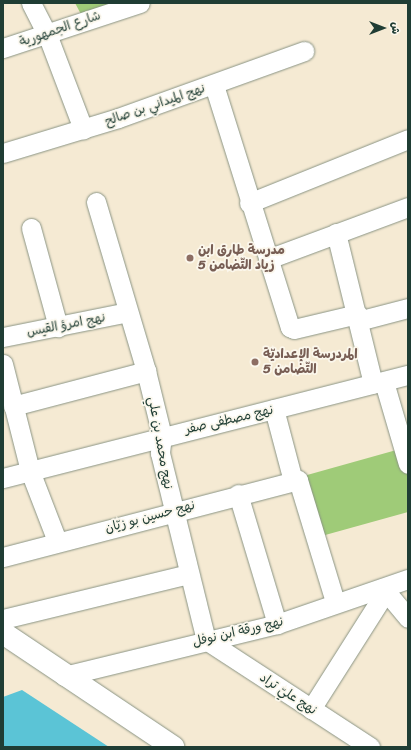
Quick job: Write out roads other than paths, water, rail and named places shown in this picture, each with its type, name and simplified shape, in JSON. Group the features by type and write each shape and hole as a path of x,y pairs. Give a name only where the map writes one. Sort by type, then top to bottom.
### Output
{"street":[{"path":"30,3 47,34 83,129"},
{"name":"شارع الجمهورية","path":"3,48 133,4"},
{"name":"نهج الميداني بن صالح","path":"3,153 83,129 214,85 304,51"},
{"path":"214,85 249,203 292,328 408,308"},
{"path":"249,203 408,139"},
{"name":"نهج محمد بن علي","path":"96,202 146,371 162,436 160,453 206,640"},
{"path":"268,259 408,208"},
{"path":"30,228 58,328"},
{"path":"336,233 357,318 378,383 408,464"},
{"name":"نهج امرؤ القيس","path":"3,337 58,328 128,312"},
{"path":"3,364 30,471 57,541"},
{"path":"13,406 146,371"},
{"name":"نهج مصطفى صفر","path":"3,478 162,436 408,375"},
{"path":"274,409 335,602"},
{"name":"نهج حسين بو زيّان","path":"3,557 174,510 296,480"},
{"path":"238,494 277,624"},
{"path":"3,619 189,574"},
{"name":"نهج ورقة ابن نوفل","path":"64,676 206,640 277,624 332,607 335,602 384,590 408,578"},
{"path":"311,709 384,590 408,618"},
{"path":"3,633 64,676 173,747"},
{"name":"نهج عليّ تراد","path":"206,640 370,747"}],"water":[{"path":"22,690 109,747 3,747 3,697"}],"place":[{"name":"مدرسة طارق ابن زياد التّضامن 5","path":"190,258"},
{"name":"المردرسة الإعداديّة التّضامن 5","path":"255,362"}]}
